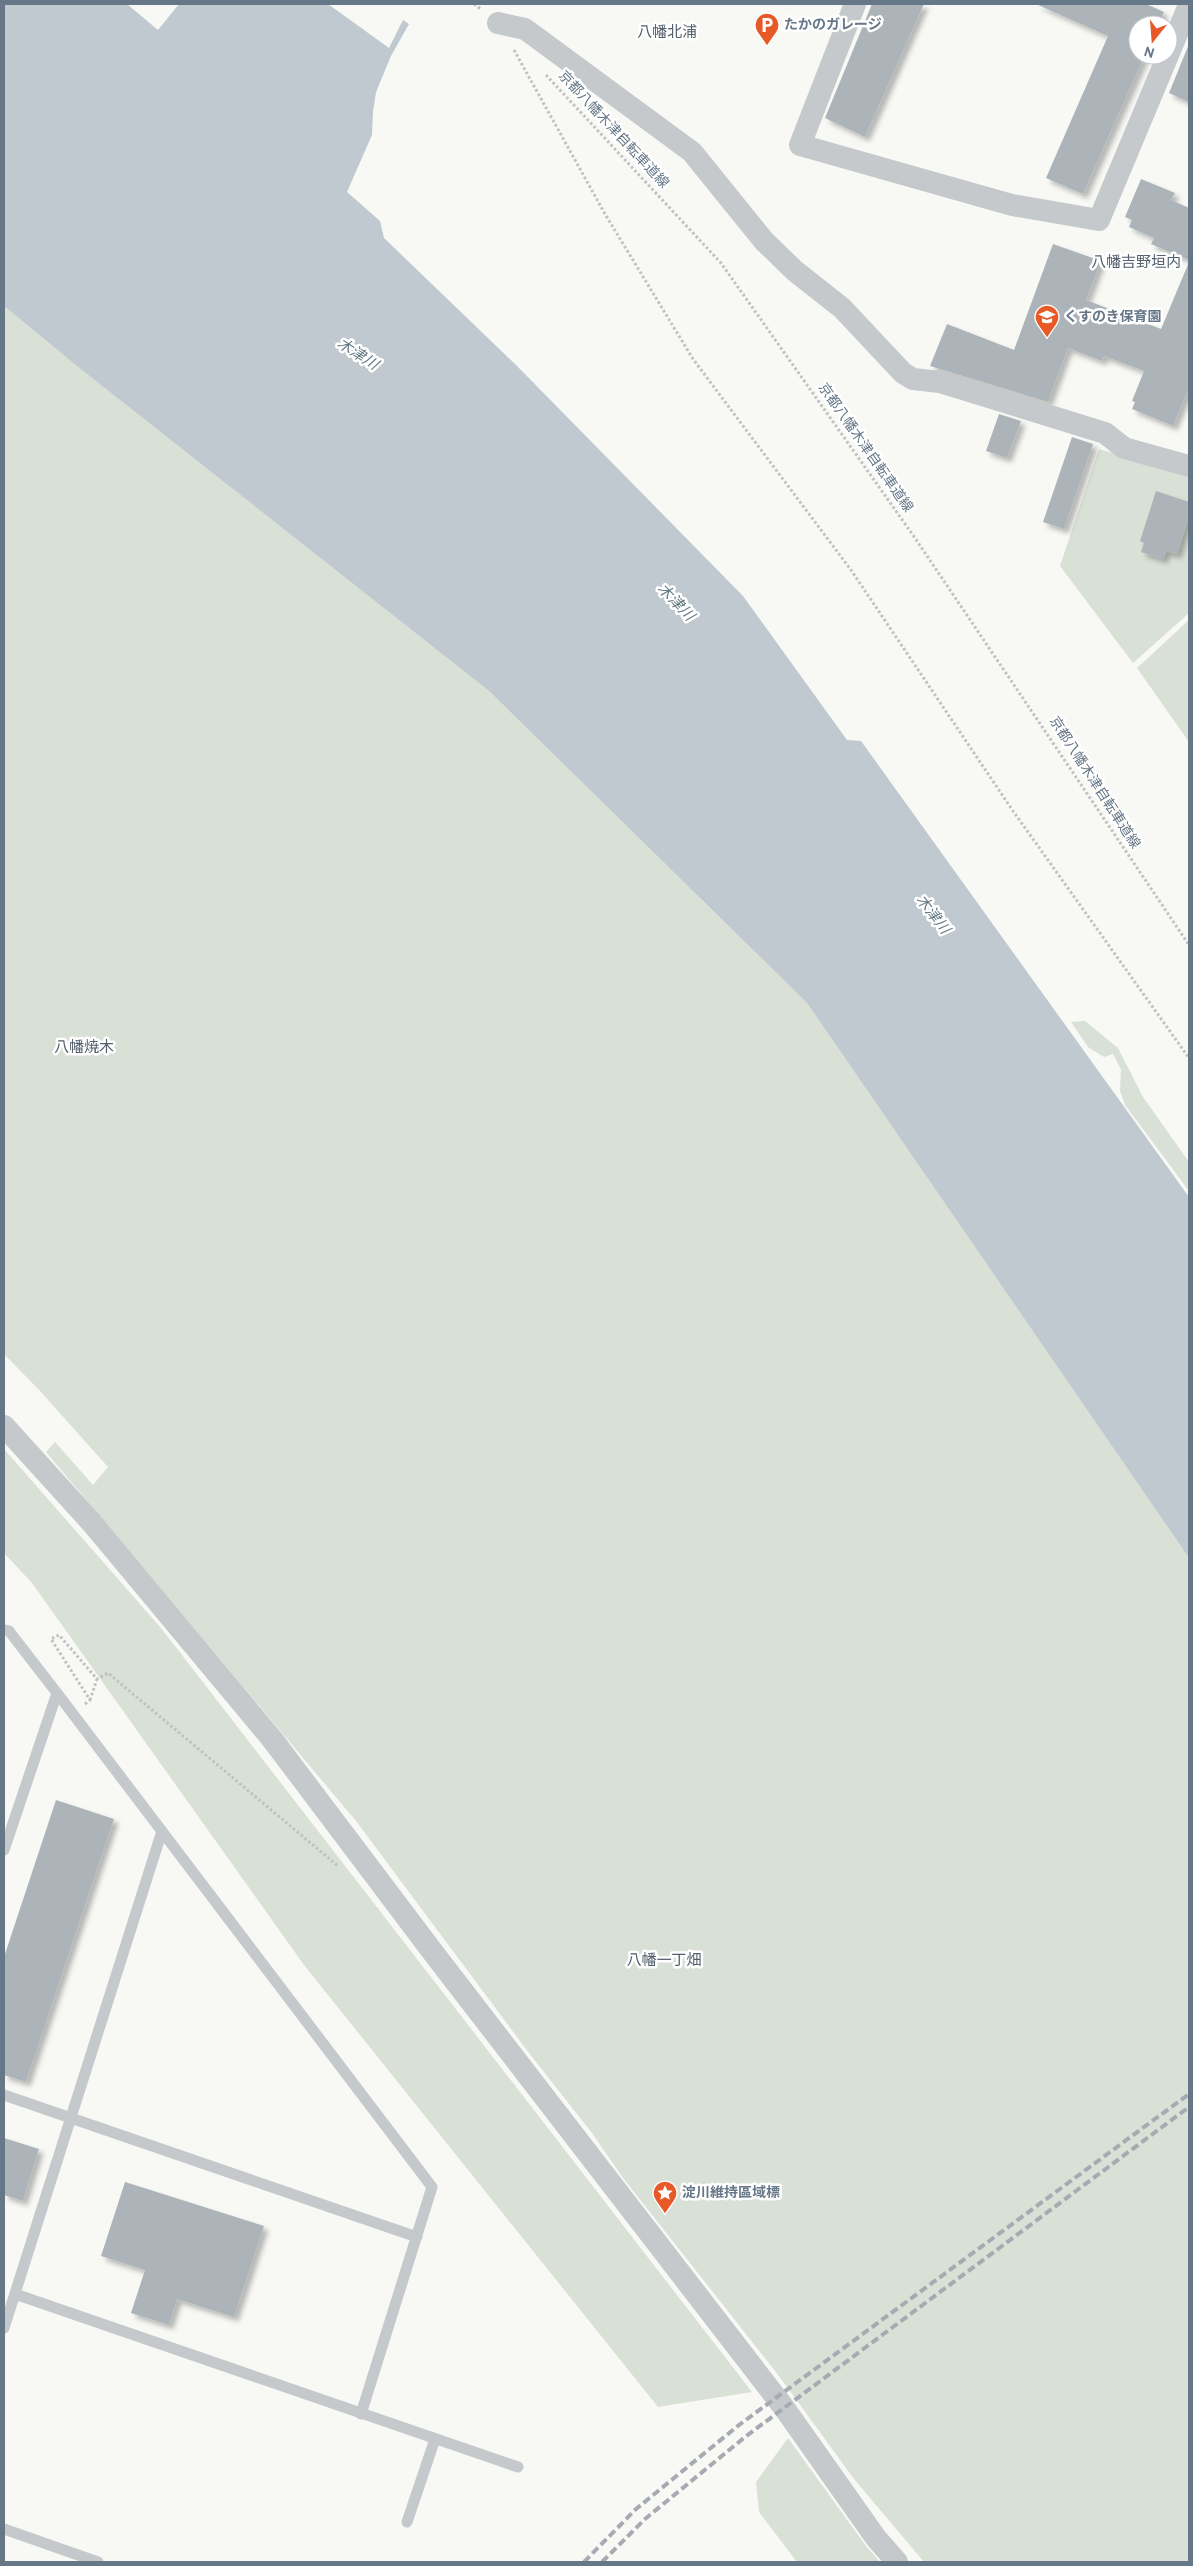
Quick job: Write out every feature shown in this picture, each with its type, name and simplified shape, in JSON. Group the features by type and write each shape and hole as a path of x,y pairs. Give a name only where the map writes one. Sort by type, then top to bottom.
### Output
{"street":[{"path":"855,4 800,145 1012,205 1099,220 1189,5"},
{"path":"498,23 525,29 692,152 764,241 794,271 842,308 903,373 913,378 940,382 1105,433 1124,448 1189,466"},
{"path":"4,1426 92,1523 272,1739 441,1963 785,2409 876,2538 897,2562"}],"lane":[{"path":"4,1630 8,1631 57,1693 432,2187 361,2414"},
{"path":"4,1850 57,1693"},
{"path":"4,2328 162,1831"},
{"path":"4,2095 417,2237"},
{"path":"15,2294 518,2467"},
{"path":"407,2522 435,2439"},
{"path":"4,2530 98,2562"}],"path":[{"path":"474,4 498,23 543,99 605,214 693,359 851,570 1013,811 1189,1058"},
{"name":"京都八幡木津自転車道線","path":"545,74 721,263 915,538 1189,945"},
{"path":"90,1700 51,1639 59,1635 97,1679"},
{"path":"73,1714 90,1700 97,1679 108,1673 343,1870"}],"shaded area":[{"path":"4,306 78,367 489,691 807,1003 1189,1558 1189,2562 924,2562 854,2479 779,2376 623,2178 592,2133 529,2053 356,1821 46,1452 55,1442 93,1485 108,1467 4,1354"},
{"path":"1099,449 1189,475 1189,613 1133,663 1060,566"},
{"path":"1189,620 1189,742 1137,668"},
{"path":"1085,1021 1118,1048 1143,1097 1189,1162 1189,1191 1125,1105 1120,1091 1121,1069 1113,1054 1104,1057 1088,1047 1071,1022"},
{"path":"4,1449 161,1628 752,2392 658,2407 304,1965 32,1583 4,1553"},
{"path":"788,2438 866,2546 880,2562 797,2562 759,2512 756,2482"}],"water":[{"name":"木津川","path":"4,4 127,4 158,30 179,4 328,4 389,48 403,20 409,24 391,56 376,92 372,135 347,192 380,221 384,238 517,366 743,596 847,740 861,741 1189,1197 1189,1558 807,1003 489,691 78,367 4,306"}],"building":[{"path":"872,4 924,4 865,137 825,118"},
{"path":"1036,4 1146,4 1164,12 1163,15 1128,15 1128,65 1141,65 1083,194 1046,178 1108,36"},
{"path":"1189,44 1189,102 1169,93"},
{"path":"1141,179 1175,193 1171,200 1189,208 1189,260 1151,244 1154,238 1129,227 1132,220 1125,217"},
{"path":"1053,244 1101,261 1086,300 1161,329 1189,262 1189,388 1173,426 1132,409 1135,402 1132,401 1144,371 1104,356 1102,361 1068,348 1048,402 930,366 947,324 1014,350"},
{"path":"999,414 1021,421 1007,458 986,451"},
{"path":"1072,437 1093,444 1064,529 1043,522"},
{"path":"1156,491 1189,502 1189,516 1177,554 1166,551 1163,559 1141,552 1144,543 1140,541"},
{"path":"56,1800 114,1819 26,2082 4,2075 4,1957"},
{"path":"4,2138 39,2149 23,2201 4,2195"},
{"path":"125,2182 264,2226 234,2317 177,2299 169,2325 131,2313 145,2270 101,2256"}],"railway":[{"path":"584,2562 636,2509 739,2425 1189,2094"},
{"path":"602,2562 645,2519 745,2437 1189,2107"}],"place":[{"name":"たかのガレージ","path":"767,46"},
{"name":"くすのき保育園","path":"1047,338"},
{"name":"淀川維持區域標","path":"665,2214"}],"district":[{"name":"八幡北浦","path":"667,33"},
{"name":"八幡吉野垣内","path":"1136,263"},
{"name":"八幡焼木","path":"84,1048"},
{"name":"八幡一丁畑","path":"664,1961"}]}
